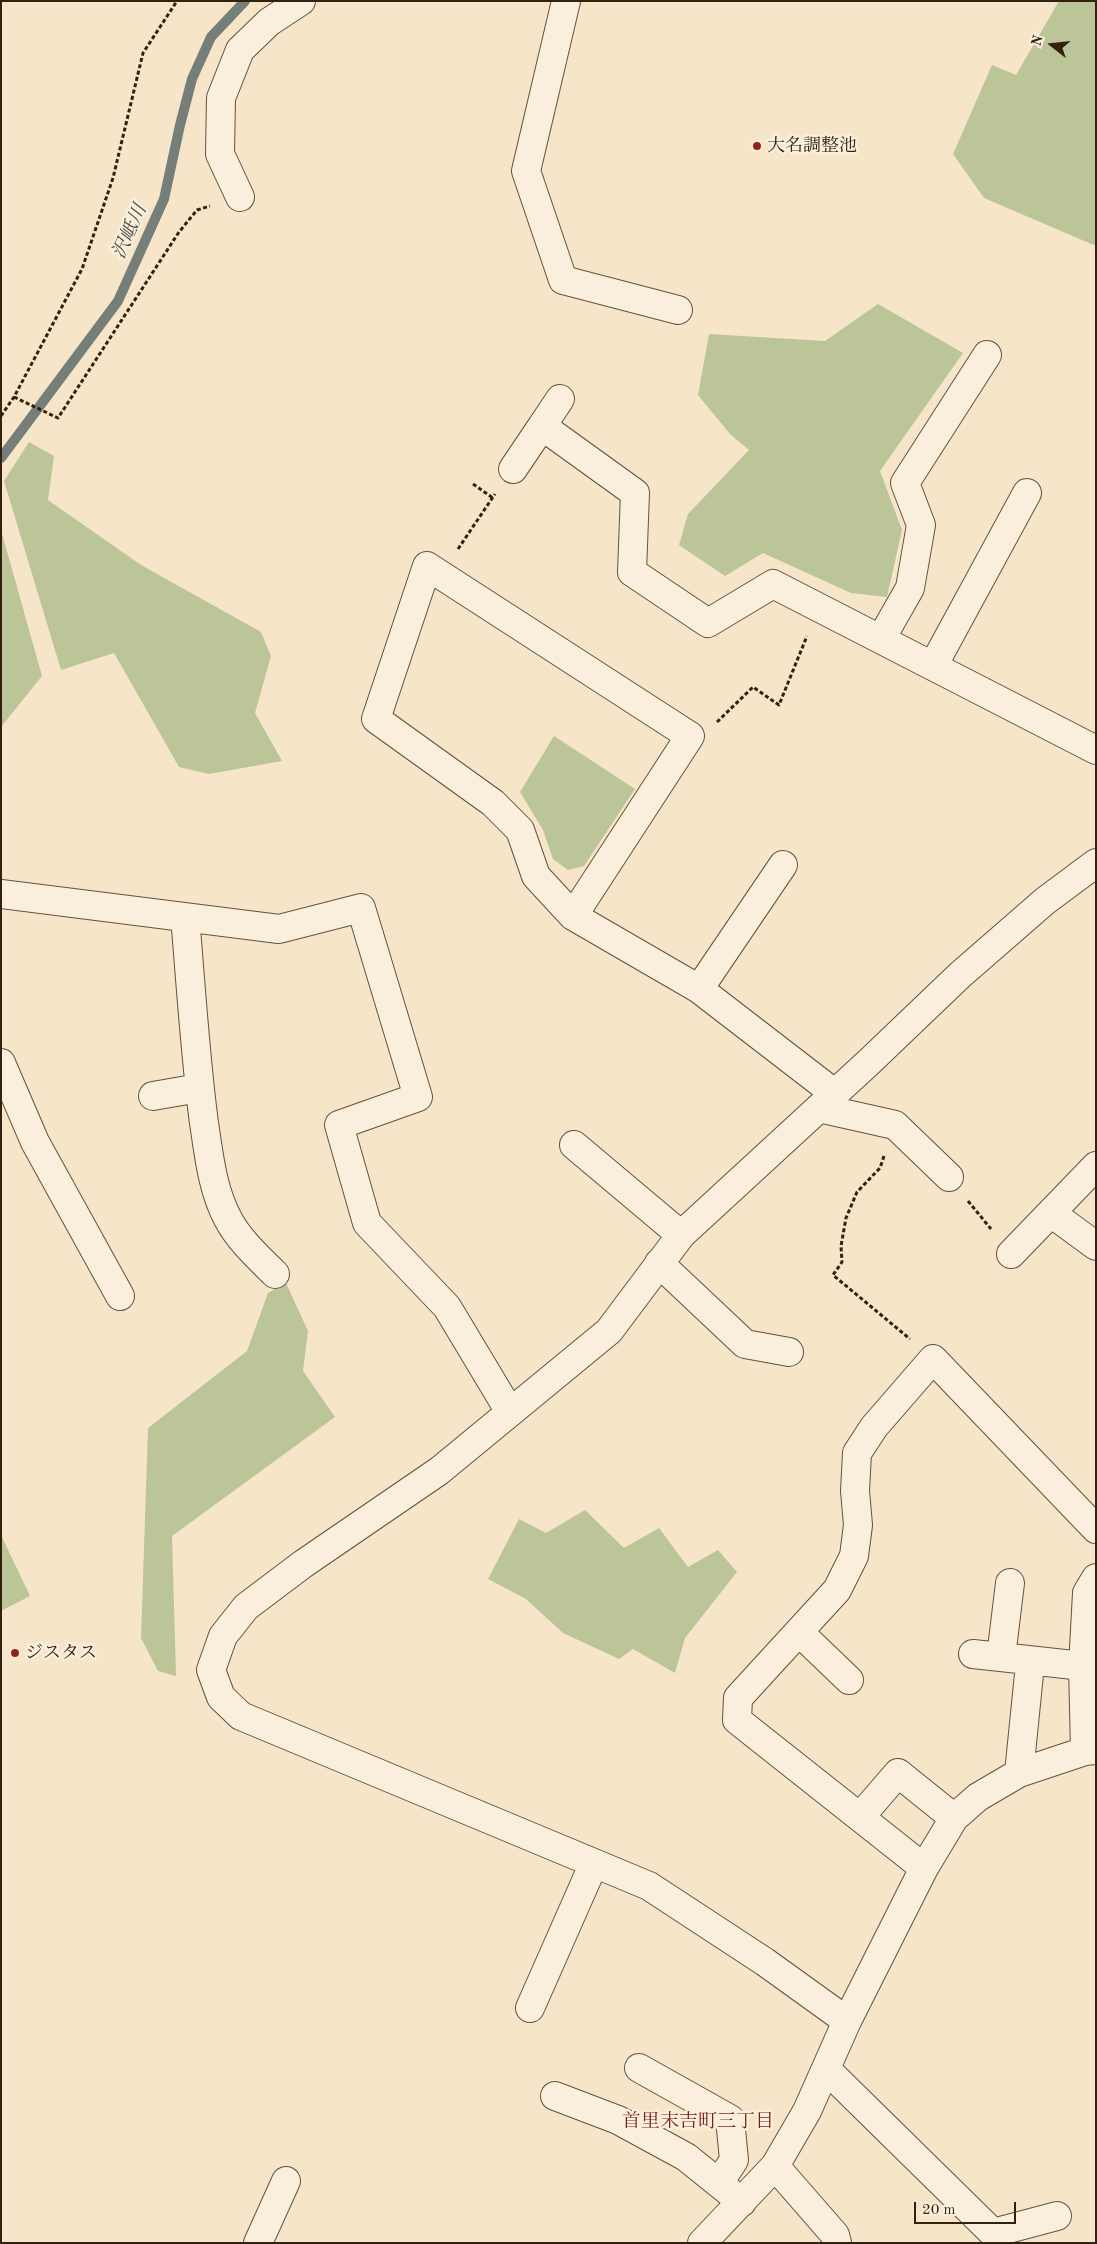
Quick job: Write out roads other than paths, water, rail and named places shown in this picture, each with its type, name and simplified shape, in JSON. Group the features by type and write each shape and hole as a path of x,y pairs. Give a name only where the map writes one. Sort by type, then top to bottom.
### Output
{"street":[{"path":"240,197 220,154 221,98 240,50 269,22 300,1"},
{"path":"566,1 526,171 563,280 678,310"},
{"path":"881,639 910,588 920,525 905,483 986,355"},
{"path":"513,469 560,399"},
{"path":"542,426 635,493 632,572 708,623 773,584 1096,750"},
{"path":"933,666 1027,493"},
{"path":"573,916 690,736 427,566 376,719 493,803 520,830 536,876 573,916 699,989 827,1101 895,1125 949,1177"},
{"path":"847,2021 765,1962 649,1886 241,1716 221,1697 211,1670 223,1636 246,1607 303,1564 439,1471 609,1331 681,1234 827,1101 967,969 1045,901 1096,863"},
{"path":"699,989 783,865"},
{"path":"1,894 278,929 361,908 418,1097 339,1125 366,1223 447,1307 510,1412"},
{"path":"185,917 199,1088 210,1164 217,1192 228,1219 242,1240 274,1274"},
{"path":"1,1063 35,1142 120,1296"},
{"path":"153,1096 199,1088"},
{"path":"574,1145 681,1234"},
{"path":"1011,1254 1096,1166"},
{"path":"1051,1212 1096,1246"},
{"path":"659,1263 745,1344 789,1352"},
{"path":"924,1868 737,1720 738,1698 837,1590 854,1556 858,1525 855,1491 857,1453 874,1427 933,1359 1096,1529"},
{"path":"702,2243 774,2166 807,2111 847,2021 924,1868 954,1818 978,1797 1020,1773 1090,1751 1088,1593 1096,1578"},
{"path":"1001,1658 1010,1583"},
{"path":"798,1632 849,1680"},
{"path":"973,1654 1089,1665"},
{"path":"1020,1773 1029,1674"},
{"path":"860,1817 898,1773 954,1818"},
{"path":"530,2008 594,1863"},
{"path":"639,2068 730,2119 734,2160 719,2183"},
{"path":"826,2069 993,2232 1057,2216"},
{"path":"555,2096 618,2120 686,2157 742,2202"},
{"path":"774,2166 835,2234 837,2243"},
{"path":"258,2243 286,2182"}],"waterway":[{"name":"沢岻川","path":"1,458 118,301 164,199 192,79 211,37 245,1"}],"place":[{"name":"大名調整池","path":"757,146"},
{"name":"ジスタス","path":"15,1653"}],"district":[{"name":"首里末吉町三丁目","path":"698,2122"}]}
